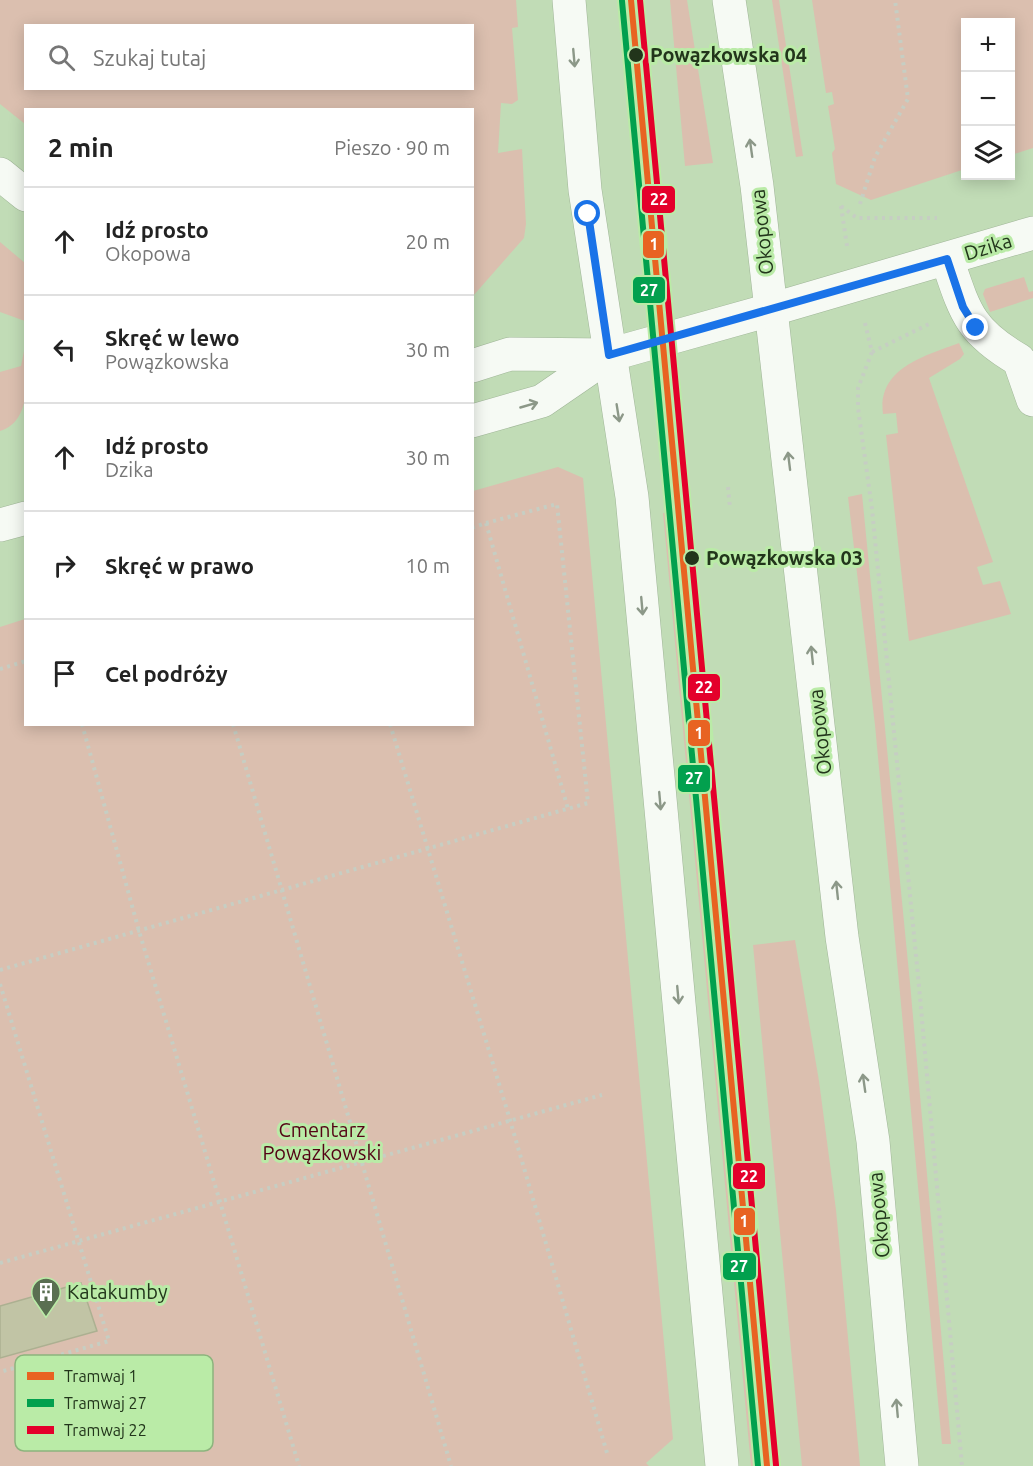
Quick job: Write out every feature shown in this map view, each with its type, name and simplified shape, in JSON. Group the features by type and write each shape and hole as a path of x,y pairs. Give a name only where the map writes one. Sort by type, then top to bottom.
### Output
{"main road":[{"path":"569,0 585,190 632,497 722,1466"},
{"name":"Okopowa","path":"729,0 757,180 842,937 873,1141 902,1466"},
{"path":"0,174 24,193"},
{"name":"Dzika","path":"609,355 1033,233"},
{"path":"947,259 963,307 976,328 993,345 1026,358 1033,400"},
{"path":"474,365 510,354 609,355"},
{"path":"474,420 543,401 609,355"},
{"path":"0,525 24,519"}],"path":[{"path":"860,204 875,157 908,99 895,0"},
{"path":"841,206 845,237"},
{"path":"872,352 963,307"},
{"path":"867,331 872,352 858,388 858,408 872,509 915,938 962,1466"},
{"path":"728,487 730,508"},
{"path":"0,970 588,803 557,504 474,527"},
{"path":"486,524 568,809"},
{"path":"0,669 24,662"},
{"path":"83,726 139,931 299,1466"},
{"path":"235,726 451,1466"},
{"path":"391,726 510,1120 607,1453"},
{"path":"0,984 109,1341 60,1355"},
{"path":"0,1263 602,1095"},
{"path":"0,1372 15,1368"}],"green space":[{"path":"0,0 516,0 518,27 512,28 518,100 512,104 501,103 498,153 522,149 526,224 524,238 474,295 474,108 24,108 24,123 0,104"},
{"path":"670,0 687,0 713,163 685,166"},
{"path":"772,0 779,0 803,156 796,157"},
{"path":"812,0 1033,0 1033,148 1015,154 1015,18 961,18 961,170 871,200 836,184 832,153 835,149 828,106 834,104 832,92 826,93"},
{"path":"0,242 24,262 24,321 0,312"},
{"path":"1024,277 1029,292 1033,291 1033,298 990,312 983,294 985,289"},
{"path":"959,343 964,354 960,359 929,378 993,562 977,567 983,585 1000,581 1011,614 909,641 886,435 898,433 896,413 883,414 883,398 895,375 906,366"},
{"path":"24,351 23,407 11,426 0,431 0,372 21,366"},
{"name":"Cmentarz Powązkowski","path":"558,467 583,478 673,1439 646,1463 649,1466 0,1466 0,627 24,619 24,726 474,726 474,491"},
{"path":"862,494 910,983 951,1444 942,1444 875,725 848,497"},
{"path":"663,513 670,513 759,1466 751,1466"},
{"path":"795,940 819,1081 836,1210 860,1466 802,1466 753,945"}],"building":[{"name":"Katakumby","path":"81,1283 97,1331 0,1358 0,1306"}],"tram line":[{"name":"1","path":"631,0 767,1466"},
{"name":"22","path":"640,0 776,1465"},
{"name":"27","path":"622,1 758,1466"}],"place":[{"name":"Powązkowska 04","path":"636,55"},
{"name":"Powązkowska 03","path":"692,558"},
{"name":"Katakumby","path":"46,1318"}],"route":[{"path":"588,214 609,355 880,280 947,259 963,307 976,328"}]}
